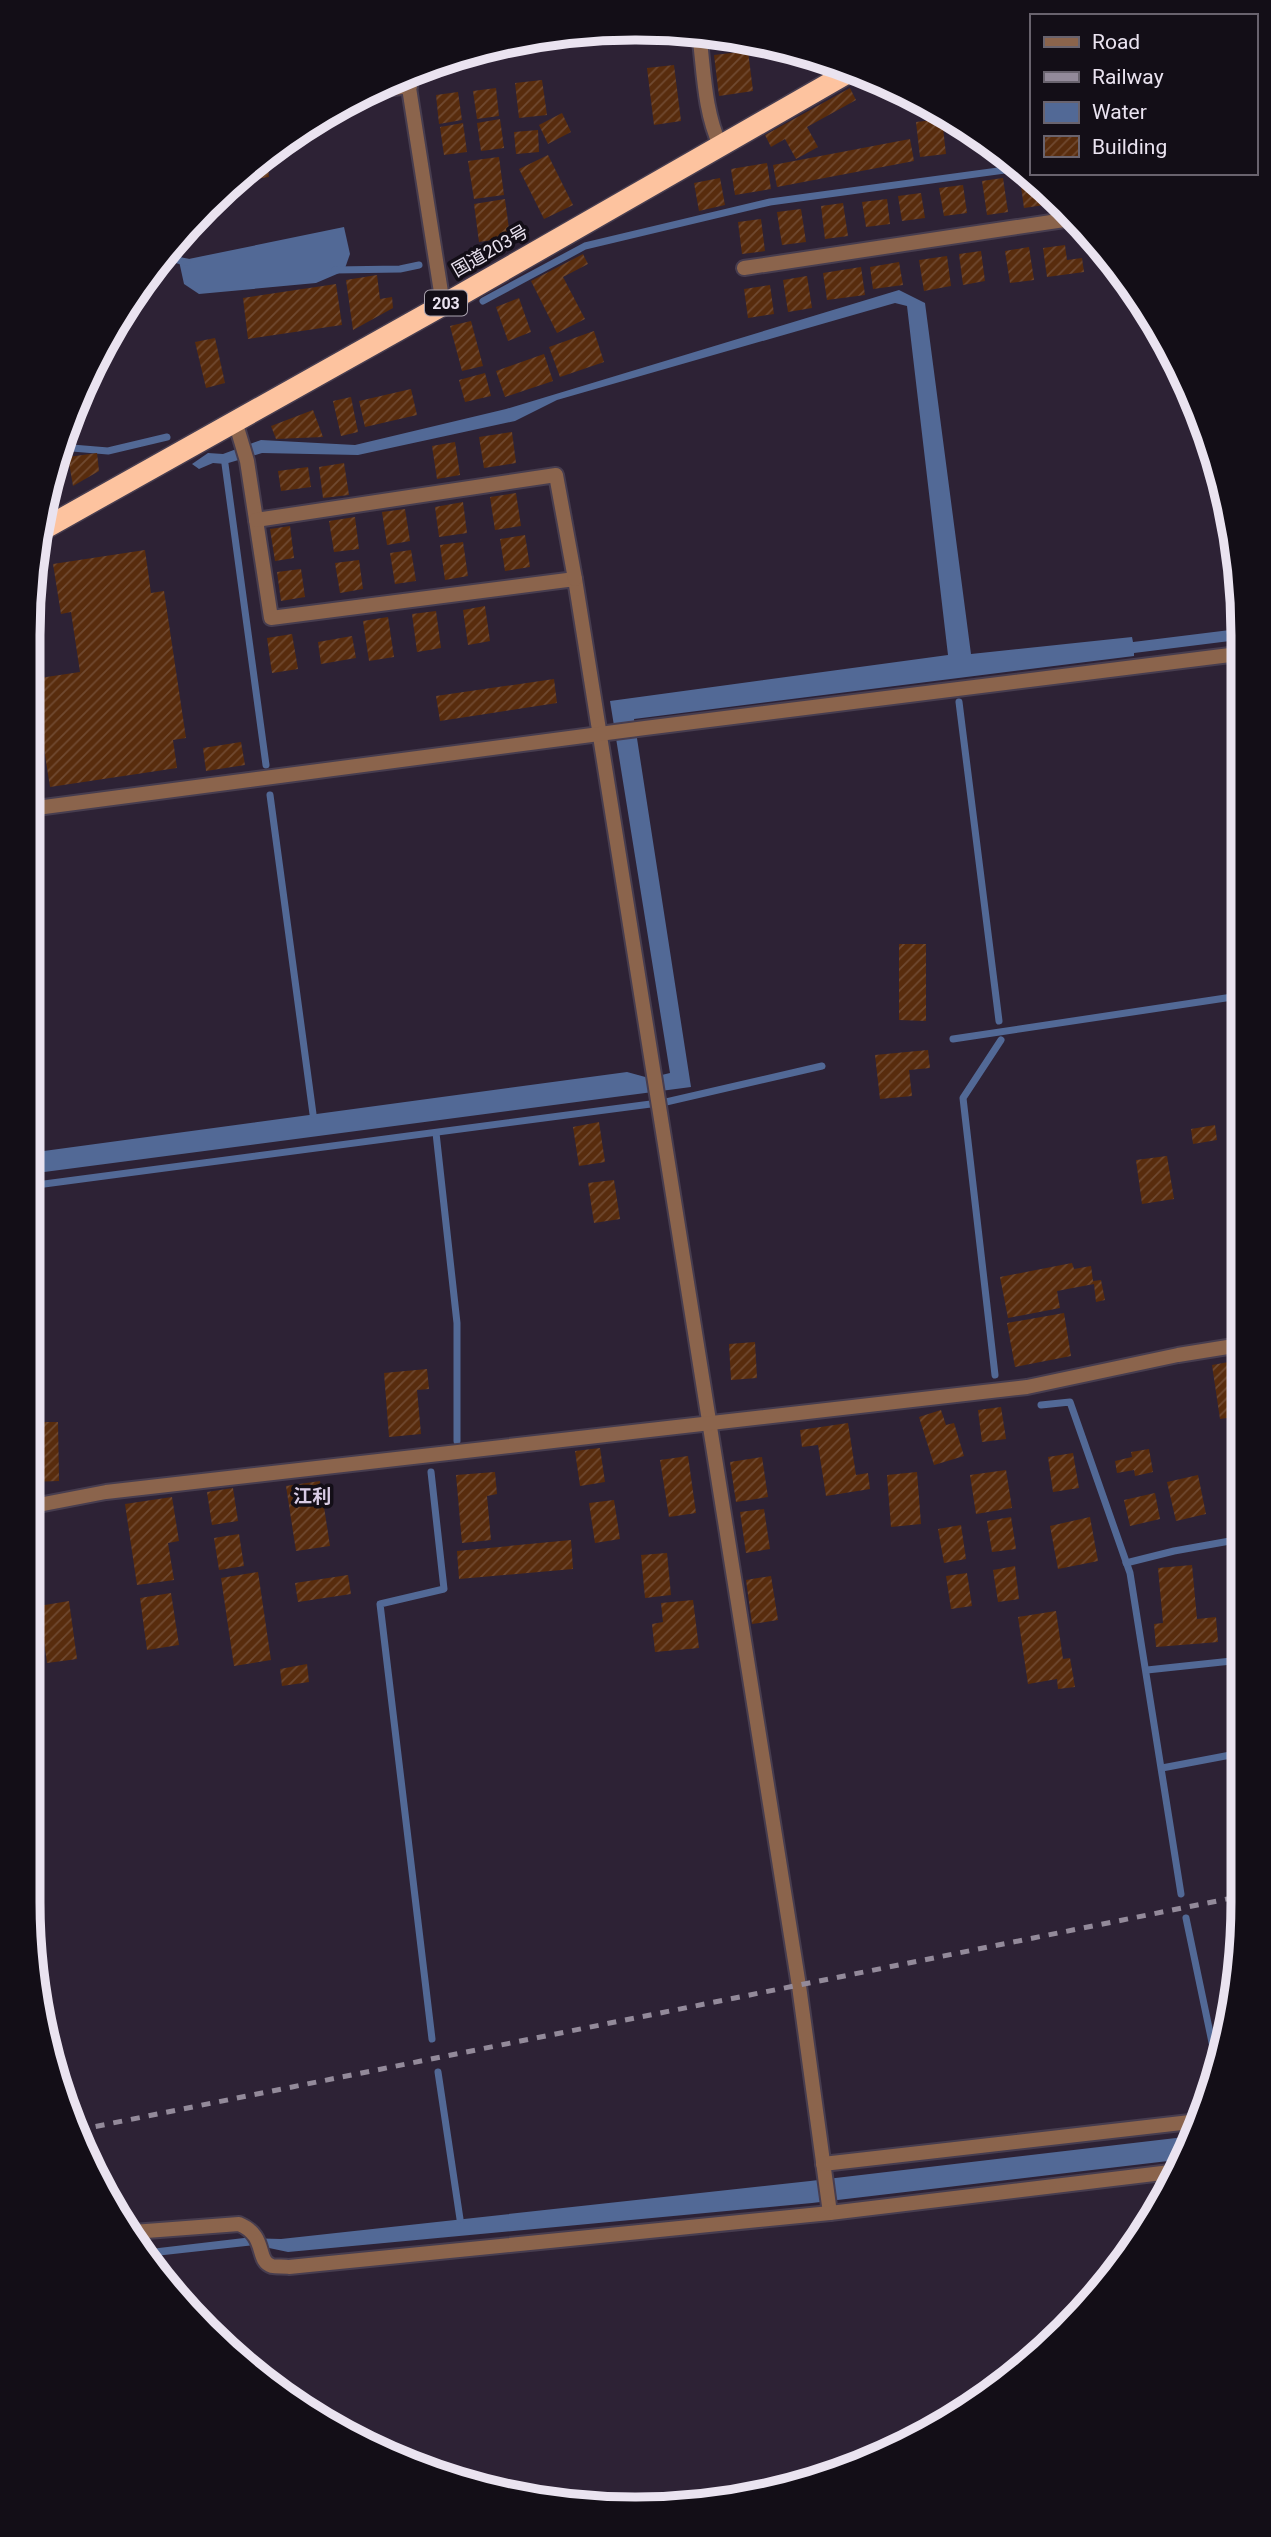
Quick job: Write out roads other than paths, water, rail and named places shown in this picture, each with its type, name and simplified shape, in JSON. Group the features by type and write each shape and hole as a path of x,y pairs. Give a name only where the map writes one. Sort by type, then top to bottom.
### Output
{"highway":[{"name":"国道203号","path":"51,525 238,430 443,304 840,77"}],"street":[{"path":"700,44 705,91 713,131 720,145"},
{"path":"409,86 443,304"},
{"path":"744,268 1061,220"},
{"path":"238,430 247,461 271,618 575,579"},
{"path":"256,520 556,475 600,734 797,1973 830,2213"},
{"path":"40,807 1231,655"},
{"path":"40,1505 106,1492 1027,1387 1231,1346"},
{"path":"823,2164 1188,2121"},
{"path":"141,2231 239,2224 251,2229 257,2236 264,2261 271,2266 289,2267 830,2213 1165,2173"}],"water":[{"path":"344,227 350,254 344,271 316,283 199,294 184,284 179,261"},
{"path":"899,290 925,303 971,654 1132,637 1133,642 1231,630 1231,641 1134,653 1134,656 634,719 691,1087 40,1173 40,1152 627,1072 649,1078 670,1073 610,701 948,655 907,306 895,303 557,400 515,421 358,455 262,453 225,464 213,463 199,469 192,464 208,453 223,454 261,440 355,445 506,409"},
{"path":"1181,2137 1171,2161 812,2203 288,2252 255,2245 157,2256 153,2249 244,2238 281,2239"}],"waterway":[{"path":"483,301 585,246 770,202 1006,170"},
{"path":"174,259 187,262"},
{"path":"335,270 400,269 419,265"},
{"path":"71,448 108,451 167,437"},
{"path":"225,464 266,765"},
{"path":"959,702 999,1021"},
{"path":"270,795 313,1114"},
{"path":"953,1039 1231,997"},
{"path":"995,1375 963,1098 1001,1040"},
{"path":"40,1185 666,1102 822,1066"},
{"path":"436,1133 457,1323 457,1441"},
{"path":"1041,1405 1070,1402 1130,1573 1181,1894"},
{"path":"431,1472 444,1589 380,1604 432,2039"},
{"path":"1126,1563 1231,1541"},
{"path":"1147,1670 1231,1661"},
{"path":"1162,1768 1231,1755"},
{"path":"1186,1918 1213,2045"},
{"path":"438,2072 460,2219"}],"railway":[{"path":"86,2128 1231,1898"}],"district":[{"name":"江利","path":"312,1496"}]}
